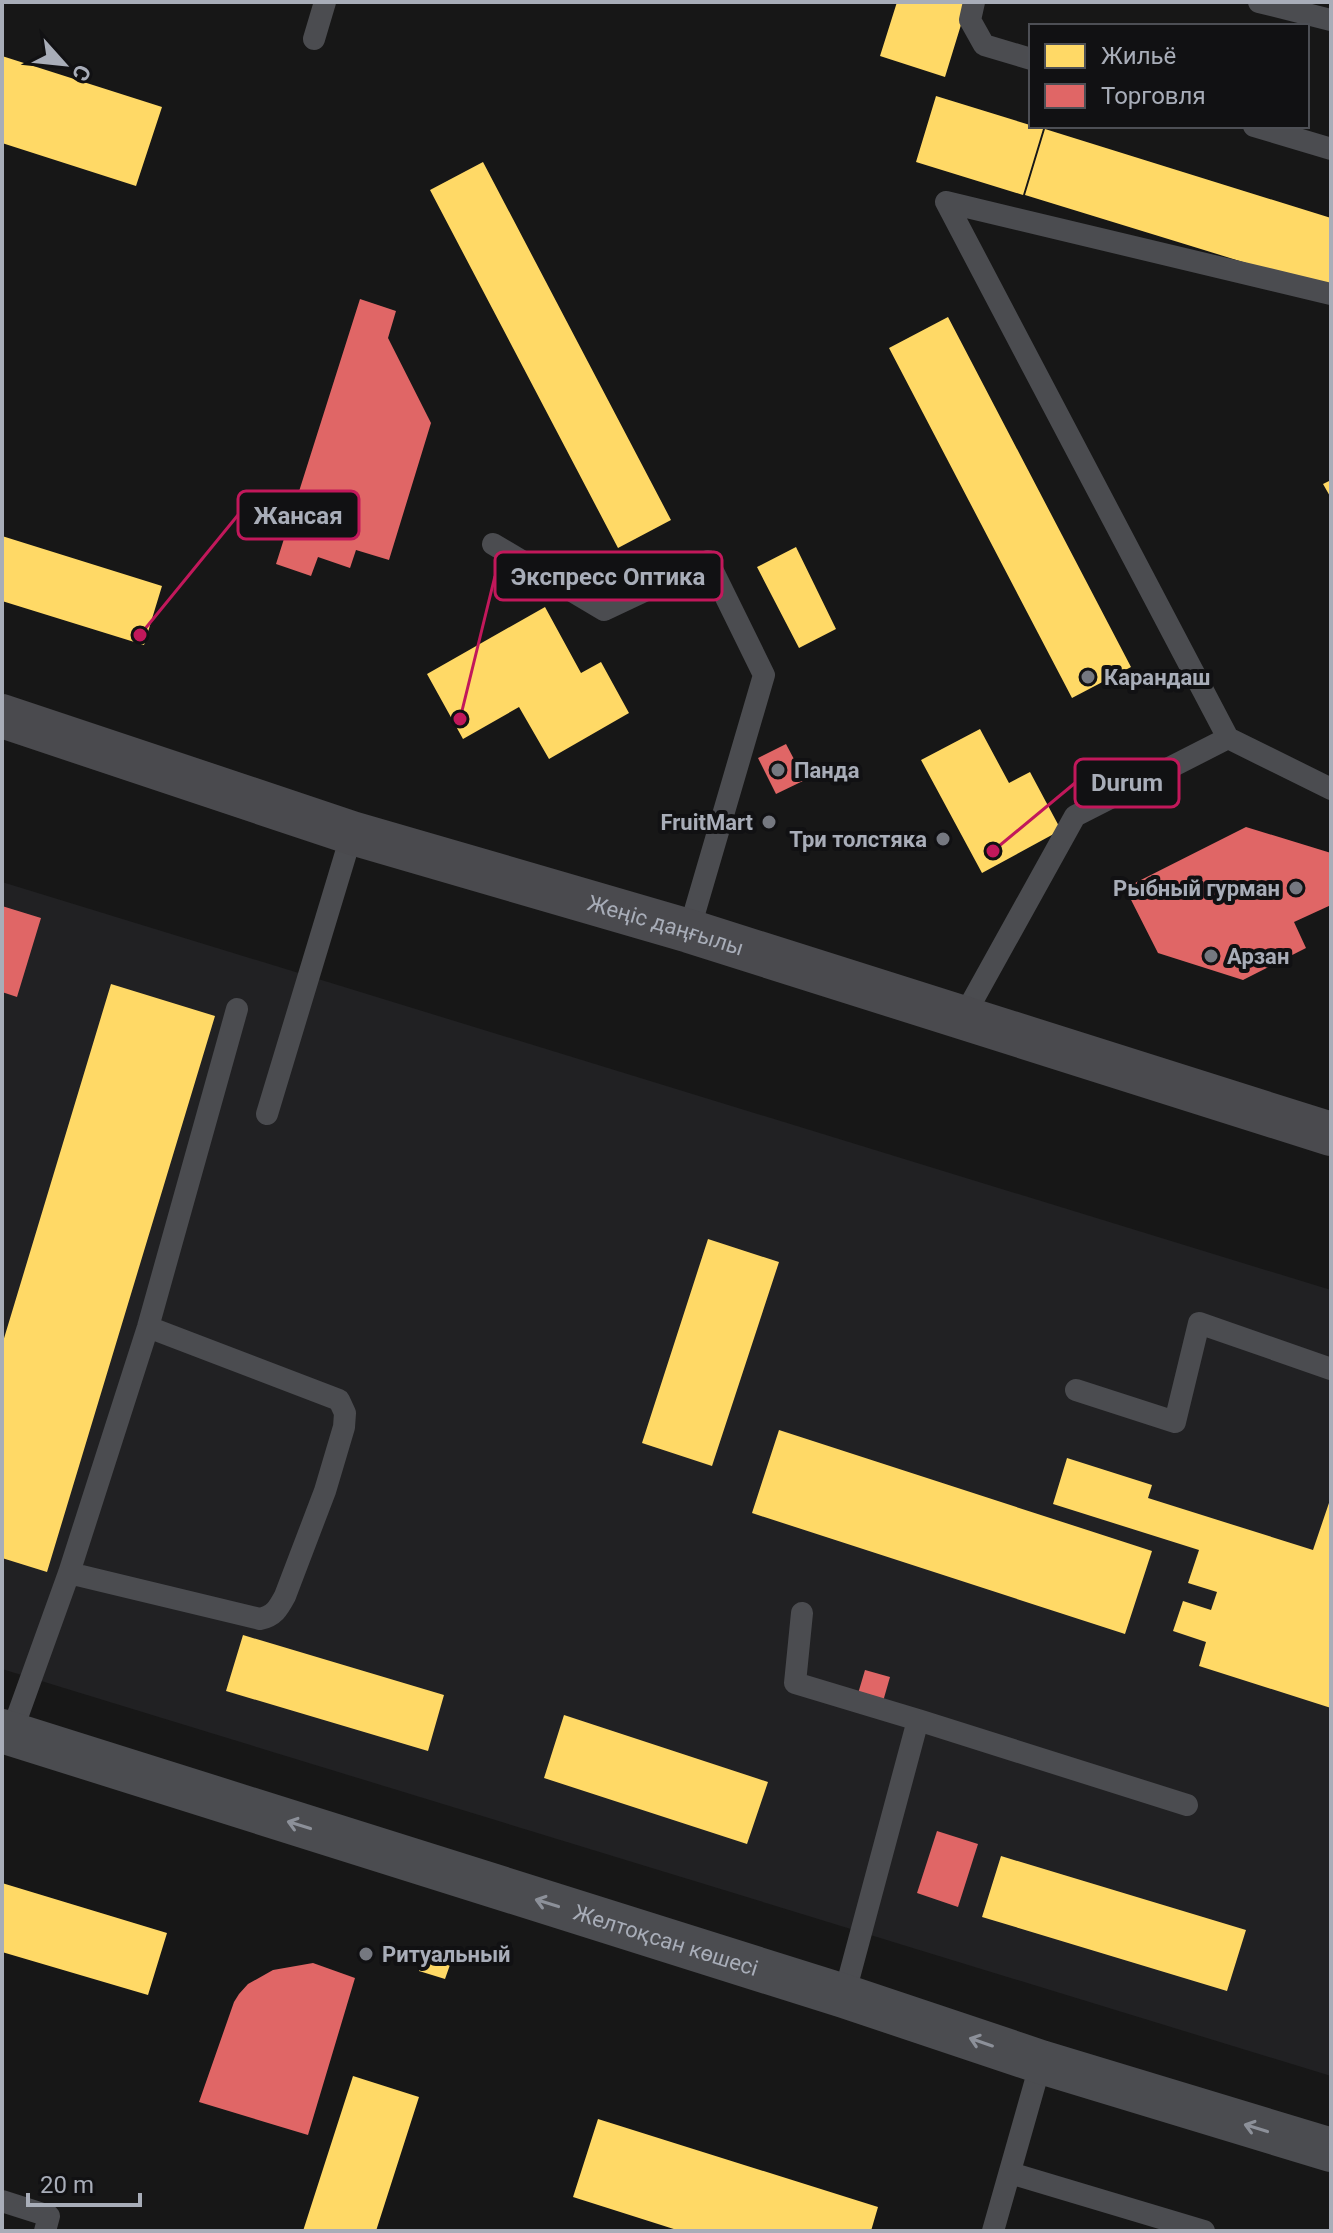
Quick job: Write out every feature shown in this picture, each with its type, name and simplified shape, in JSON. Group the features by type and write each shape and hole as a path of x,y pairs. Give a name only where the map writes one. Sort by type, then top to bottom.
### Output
{"main road":[{"name":"Жеңіс даңғылы","path":"2,716 352,833 689,931 1331,1134"}],"street":[{"name":"Желтоқсан көшесі","path":"7,1732 844,1996 1041,2062 1331,2150"}],"lane":[{"path":"314,39 325,2"},
{"path":"974,2 970,20 984,45 1029,58"},
{"path":"1259,2 1331,20"},
{"path":"1261,128 1331,149"},
{"path":"1331,294 946,202 1228,738 1331,789"},
{"path":"493,544 604,610 708,561 764,675 689,931"},
{"path":"964,1016 1075,816 1228,738"},
{"path":"267,1114 352,833"},
{"path":"7,1732 69,1573 148,1327 237,1009"},
{"path":"1076,1390 1175,1422 1199,1323 1331,1369"},
{"path":"69,1573 260,1619 269,1617 279,1608 285,1596 325,1491 344,1427 345,1413 339,1400 148,1327"},
{"path":"802,1613 795,1683 1187,1805"},
{"path":"844,1996 918,1720"},
{"path":"993,2231 1041,2062"},
{"path":"1010,2173 1204,2231"},
{"path":"2,2201 49,2216 45,2231"}],"shaded area":[{"path":"2,882 1331,1290 1331,2076 2,1669"}],"building: Жильё":[{"path":"897,2 968,2 945,77 880,56"},
{"path":"2,56 162,107 136,186 2,143"},
{"path":"936,96 1029,125 1029,128 1043,129 1023,195 916,162"},
{"path":"1045,129 1331,218 1331,289 1025,195"},
{"path":"483,162 671,520 618,548 430,190"},
{"path":"948,317 1131,667 1072,698 889,348"},
{"path":"1331,480 1331,498 1323,484"},
{"path":"2,536 162,586 144,645 2,601"},
{"path":"796,547 836,629 799,648 757,567"},
{"path":"545,607 581,673 601,662 629,713 549,759 519,707 463,739 427,674"},
{"path":"980,729 1009,783 1030,772 1061,830 982,873 921,760"},
{"path":"111,984 215,1016 47,1572 2,1558 2,1345"},
{"path":"708,1239 779,1262 712,1466 642,1443"},
{"path":"779,1430 1152,1551 1125,1634 752,1513"},
{"path":"1067,1458 1152,1485 1148,1498 1313,1550 1331,1497 1331,1708 1199,1666 1206,1642 1173,1631 1183,1601 1211,1610 1217,1592 1188,1583 1199,1550 1053,1504"},
{"path":"243,1635 444,1695 428,1751 226,1691"},
{"path":"564,1715 768,1782 747,1844 544,1778"},
{"path":"1001,1856 1246,1930 1227,1991 982,1917"},
{"path":"2,1883 167,1933 148,1995 2,1952"},
{"path":"424,1953 451,1962 445,1979 419,1971"},
{"path":"353,2076 419,2097 376,2231 303,2231"},
{"path":"598,2119 878,2207 871,2231 680,2231 573,2197"}],"building: Торговля":[{"path":"360,299 396,311 388,338 431,423 389,560 356,550 350,568 318,557 311,576 276,564"},
{"path":"786,744 805,780 776,794 758,758"},
{"path":"1246,827 1331,853 1331,905 1294,922 1306,948 1243,980 1158,953 1125,888"},
{"path":"2,906 41,918 17,997 2,992"},
{"path":"865,1670 890,1677 882,1705 857,1697"},
{"path":"937,1831 978,1844 958,1907 917,1893"},
{"path":"313,1963 355,1978 308,2135 199,2102 239,1994 248,1984 273,1970"}],"place":[{"name":"Жансая","path":"140,635"},
{"name":"Карандаш","path":"1088,677"},
{"name":"Экспресс Оптика","path":"460,719"},
{"name":"Панда","path":"778,770"},
{"name":"FruitMart","path":"769,822"},
{"name":"Три толстяка","path":"943,839"},
{"name":"Durum","path":"993,851"},
{"name":"Рыбный гурман","path":"1296,888"},
{"name":"Арзан","path":"1211,956"},
{"name":"Ритуальный","path":"366,1954"}]}
